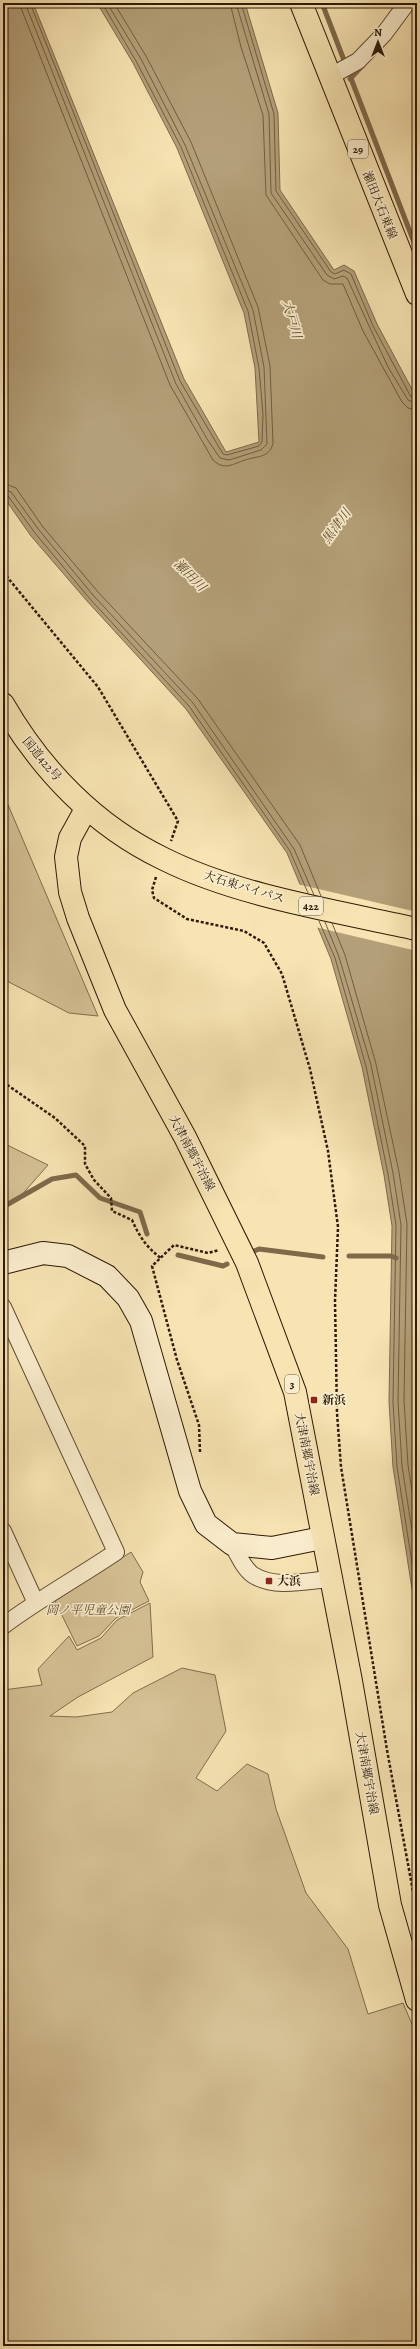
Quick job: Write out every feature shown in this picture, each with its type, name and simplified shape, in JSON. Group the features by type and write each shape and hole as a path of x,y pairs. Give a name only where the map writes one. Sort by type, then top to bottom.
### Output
{"main road":[{"name":"瀬田大石東線","path":"301,3 329,78 417,294"},
{"name":"国道422号","path":"3,704 18,730 43,763 86,809"},
{"name":"大石東バイパス","path":"86,809 122,835 163,859 206,877 293,902 417,928"},
{"name":"大津南郷宇治線","path":"86,809 70,838 66,857 68,881 78,918 115,1010 185,1137 238,1243 247,1263 295,1392 322,1538 351,1681 390,1905 417,2000"}],"street":[{"path":"329,78 358,61 384,34 407,3"},
{"path":"3,1263 43,1253 68,1256 107,1276 128,1298 141,1321 190,1491 206,1524 232,1544 252,1575 289,1583 330,1579"},
{"path":"3,1307 116,1552 80,1576 35,1602 3,1626"},
{"path":"3,1531 35,1602"},
{"path":"232,1544 272,1548 322,1538"}],"path":[{"path":"3,572 98,687 178,821 177,828 163,859 153,887 154,898 187,919 244,931 264,943 282,974 310,1069 328,1151 338,1227 335,1309 337,1413 341,1467 386,1750 417,1913"},
{"path":"3,1082 55,1118 85,1146 85,1164 94,1180 110,1198 112,1211 132,1220 138,1233 150,1250 161,1258"},
{"path":"200,1456 199,1425 177,1360 152,1266 174,1245 208,1253 238,1243"}],"green space":[{"path":"3,793 98,1016 69,1013 3,979"},
{"path":"3,1143 48,1165 19,1198 3,1205"},
{"name":"岡ノ平児童公園","path":"131,1552 143,1572 140,1582 149,1601 116,1618 99,1636 77,1646 55,1601"},
{"path":"150,1603 153,1657 78,1697 50,1716 76,1717 112,1712 133,1693 182,1668 215,1675 226,1731 196,1778 217,1791 247,1764 268,1774 276,1809 306,1893 348,1949 368,2014 403,2003 417,2036 417,2346 3,2346 3,1690 42,1685 38,1669 69,1636 77,1650 101,1638 117,1620"}],"water":[{"path":"3,3 33,3 184,379 226,452 259,442 255,368 244,313 177,148 133,63 97,3 245,3 278,113 280,190 334,270 344,265 354,271 377,324 415,395 417,394 417,1621 393,1467 389,1402 392,1226 384,1175 362,1067 331,959 287,853 186,709 87,601 31,536 3,496"}],"pier":[{"path":"297,884 417,912 417,951 315,927"}],"waterway":[{"path":"322,3 417,250"},
{"path":"350,79 364,64"},
{"path":"3,1207 52,1179 76,1175 100,1198 140,1212 147,1234"},
{"path":"252,1252 259,1249 323,1257"},
{"path":"178,1255 223,1266 227,1264"},
{"path":"349,1256 391,1256 396,1258"}],"place":[{"name":"新浜","path":"314,1400"},
{"name":"大浜","path":"269,1581"}],"water label":[{"name":"大戸川","path":"292,319"},
{"name":"黒津川","path":"336,526"},
{"name":"瀬田川","path":"190,575"}]}
